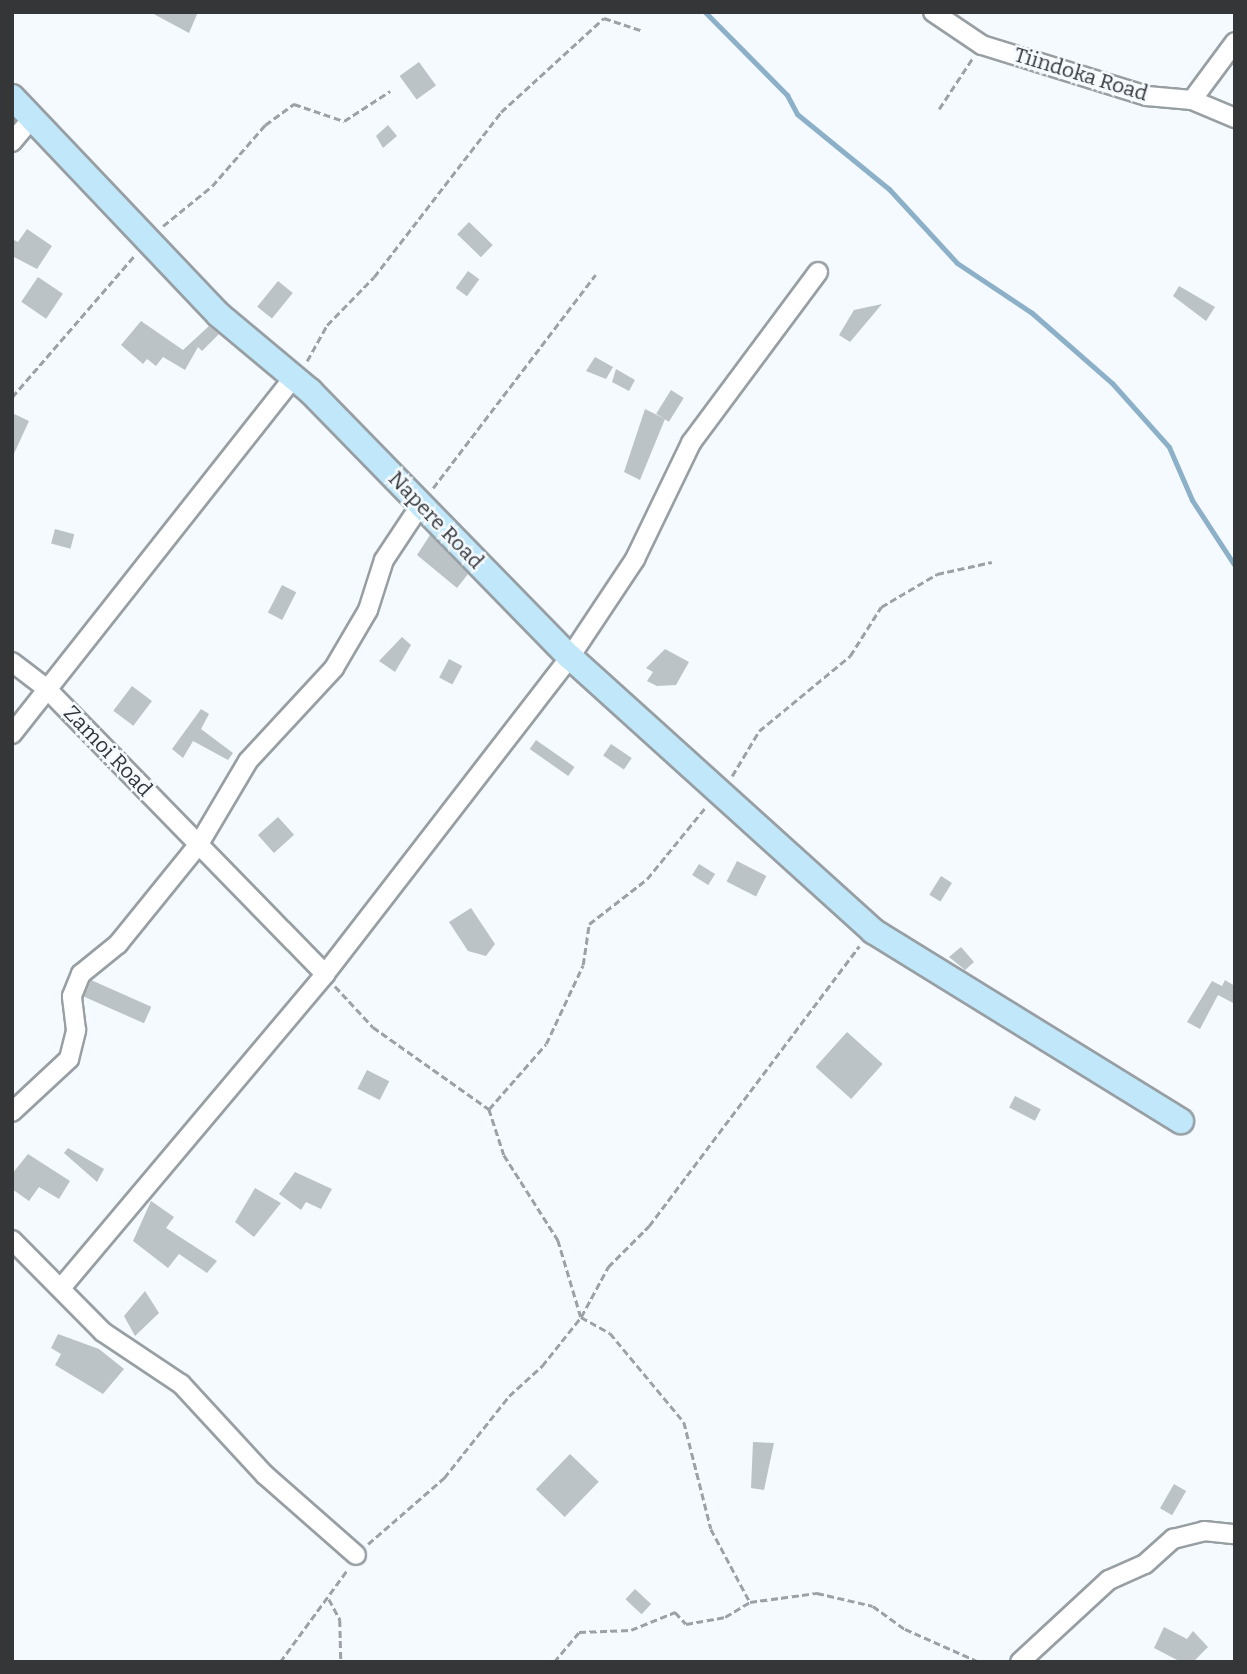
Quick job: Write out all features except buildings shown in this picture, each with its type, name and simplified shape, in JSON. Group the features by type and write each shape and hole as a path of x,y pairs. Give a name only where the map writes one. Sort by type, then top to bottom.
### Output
{"street":[{"name":"Tiindoka Road","path":"933,12 982,45 1147,96 1192,100 1235,118"},
{"path":"1192,100 1235,42"},
{"name":"Napere Road","path":"12,97 150,237 219,315 294,377 570,657 873,931 1181,1121"},
{"path":"12,142 33,117"},
{"path":"61,1288 325,974 570,657 635,559 691,443 818,272"},
{"path":"12,734 294,377"},
{"path":"12,1112 69,1059 76,1030 72,996 81,974 118,944 199,844 248,761 334,668 368,610 384,560 421,504"},
{"name":"Zamoi Road","path":"12,662 46,688 325,974"},
{"path":"12,1240 103,1332 181,1384 265,1475 356,1555"},
{"path":"1020,1662 1109,1580 1145,1563 1173,1539 1204,1531 1235,1534"}],"path":[{"path":"294,377 327,326 374,277 501,112 604,18 643,31"},
{"path":"939,109 982,45"},
{"path":"12,397 150,237 294,104 344,121 390,91"},
{"path":"421,504 595,275"},
{"path":"280,1662 329,1599 356,1555 444,1478 581,1317 608,1267 649,1226 762,1080 822,989 873,931"},
{"path":"325,974 373,1027 489,1109 504,1155 558,1240 581,1317 610,1333 684,1422 711,1529 750,1602"},
{"path":"554,1662 579,1632 631,1630 675,1612 686,1624 724,1617 750,1602 817,1593 873,1606 905,1629 979,1662"},
{"path":"329,1599 340,1620 341,1662"}],"waterway":[{"path":"705,12 787,95 797,114 889,189 957,263 1032,313 1112,383 1169,447 1192,500 1235,566"}]}
